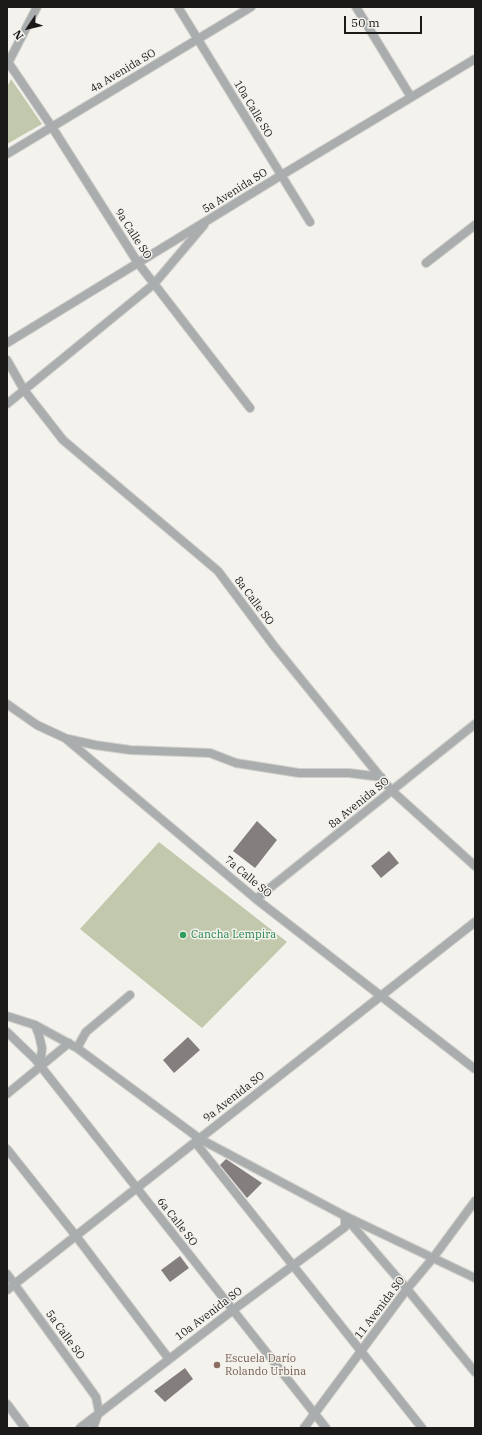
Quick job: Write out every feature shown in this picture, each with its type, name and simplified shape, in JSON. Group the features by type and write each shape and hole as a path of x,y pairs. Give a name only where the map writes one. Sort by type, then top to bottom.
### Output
{"street":[{"path":"8,64 37,7"},
{"name":"10a Calle SO","path":"178,7 280,176 310,222"},
{"name":"4a Avenida SO","path":"7,154 251,7"},
{"path":"356,7 411,97"},
{"name":"5a Avenida SO","path":"7,343 475,59"},
{"name":"9a Calle SO","path":"8,64 52,127 138,263 250,408"},
{"path":"7,404 154,284 208,220"},
{"path":"426,263 475,225"},
{"name":"8a Calle SO","path":"7,360 24,390 63,440 218,571 274,646 392,790 475,866"},
{"name":"7a Calle SO","path":"7,704 37,725 65,738 256,899 475,1069"},
{"name":"8a Avenida SO","path":"256,899 475,724"},
{"path":"65,738 95,745 130,750 210,753 236,763 300,773 349,773 381,777"},
{"name":"9a Avenida SO","path":"7,1290 475,922"},
{"path":"77,1048 86,1032 130,995"},
{"path":"7,1016 35,1026 77,1048 198,1140 344,1216 475,1278"},
{"path":"35,1026 42,1048 40,1066"},
{"name":"6a Calle SO","path":"7,1032 35,1059 326,1428"},
{"path":"7,1094 69,1043"},
{"path":"198,1140 293,1265 422,1428"},
{"path":"7,1149 76,1236 169,1359"},
{"name":"11 Avenida SO","path":"304,1428 407,1289 433,1258 475,1201"},
{"path":"344,1216 407,1289 475,1372"},
{"name":"10a Avenida SO","path":"80,1428 232,1310 345,1227 344,1216"},
{"name":"5a Calle SO","path":"7,1274 96,1397 99,1412"},
{"path":"7,1404 25,1428"},
{"path":"93,1428 99,1412"}],"green space":[{"path":"11,79 42,124 7,144 7,87"},
{"name":"Cancha Lempira","path":"159,842 287,942 202,1028 80,929"}],"building":[{"path":"257,821 277,840 255,868 233,851"},
{"path":"389,851 399,863 381,878 371,866"},
{"path":"188,1037 200,1050 174,1073 163,1060"},
{"path":"226,1159 262,1183 247,1198 220,1165"},
{"path":"180,1256 189,1268 170,1282 161,1270"},
{"path":"185,1368 193,1379 165,1402 154,1391"}],"place":[{"name":"Cancha Lempira","path":"183,935"},
{"name":"Escuela Darío Rolando Urbina","path":"217,1365"}]}
